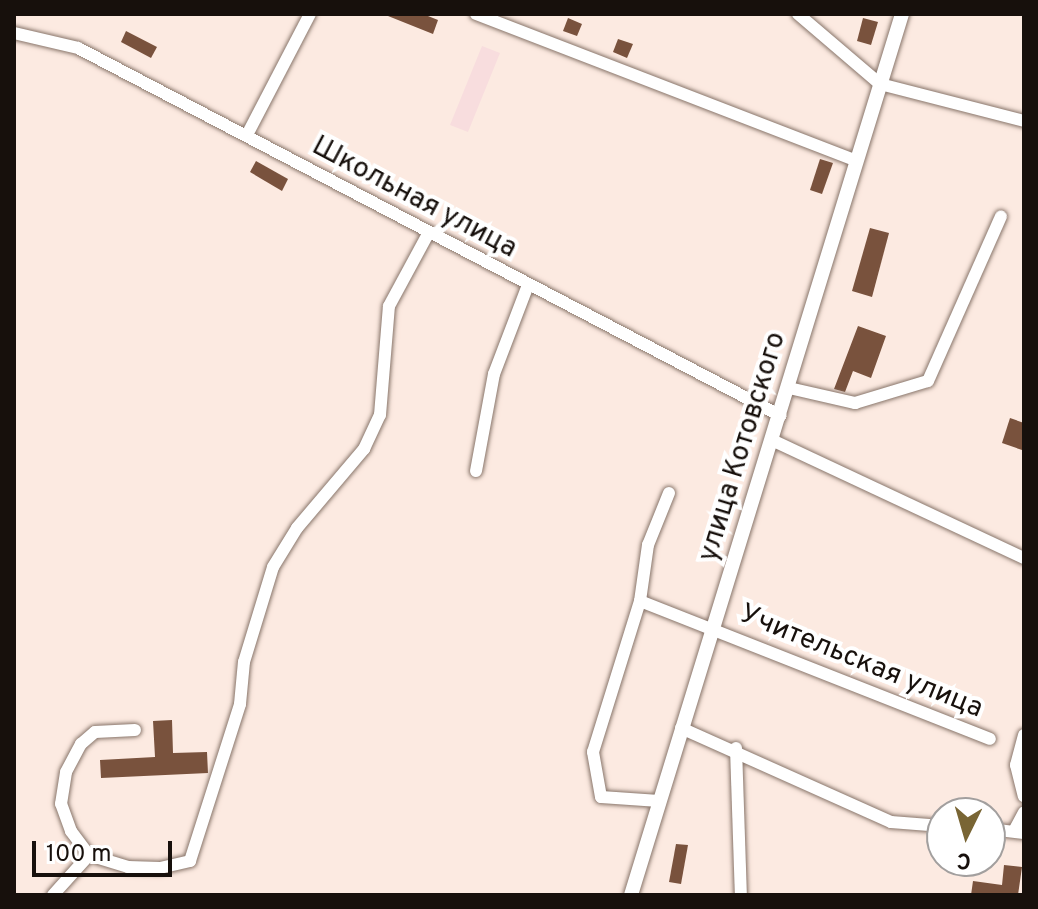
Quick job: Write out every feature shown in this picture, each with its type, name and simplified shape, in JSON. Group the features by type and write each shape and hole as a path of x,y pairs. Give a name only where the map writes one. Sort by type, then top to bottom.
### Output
{"main road":[{"name":"улица Котовского","path":"631,895 681,728 774,441 902,14"}],"street":[{"path":"247,135 310,14"},
{"path":"476,14 856,161"},
{"path":"798,14 880,84 1024,121"},
{"name":"Школьная улица","path":"16,38 78,48 247,135 428,234 781,416"},
{"path":"789,388 855,403 928,381 1001,216"},
{"path":"135,730 95,732 81,744 66,772 61,804 71,831 89,855 144,868 190,861 240,704 244,662 273,567 297,528 364,449 380,415 389,306 428,234"},
{"path":"476,471 494,374 528,285"},
{"path":"774,441 1024,558"},
{"path":"659,801 601,797 595,786 593,752 640,601 648,545 669,493"},
{"name":"Учительская улица","path":"640,601 990,739"},
{"path":"681,728 736,748 891,822 926,825"},
{"path":"1024,735 1016,765 1024,796"},
{"path":"736,748 741,895"},
{"path":"1019,832 1023,811"},
{"path":"53,895 89,855"}],"shaded area":[{"path":"482,46 500,53 468,132 450,125"}],"building":[{"path":"383,14 423,14 438,20 433,34"},
{"path":"568,18 582,24 577,36 563,31"},
{"path":"863,18 878,22 871,45 857,41"},
{"path":"126,31 157,47 151,58 121,42"},
{"path":"618,39 633,44 627,58 613,52"},
{"path":"820,159 833,163 822,194 810,190"},
{"path":"256,161 288,179 282,191 250,172"},
{"path":"870,228 889,233 872,297 852,291"},
{"path":"858,326 886,336 871,378 853,371 845,392 834,389"},
{"path":"1010,418 1024,423 1022,450 1002,443"},
{"path":"172,720 173,753 207,752 208,773 101,778 100,760 155,757 153,721"},
{"path":"676,844 688,845 681,884 669,882"},
{"path":"1006,865 1022,867 1018,895 971,895 973,881 1002,885"}]}
